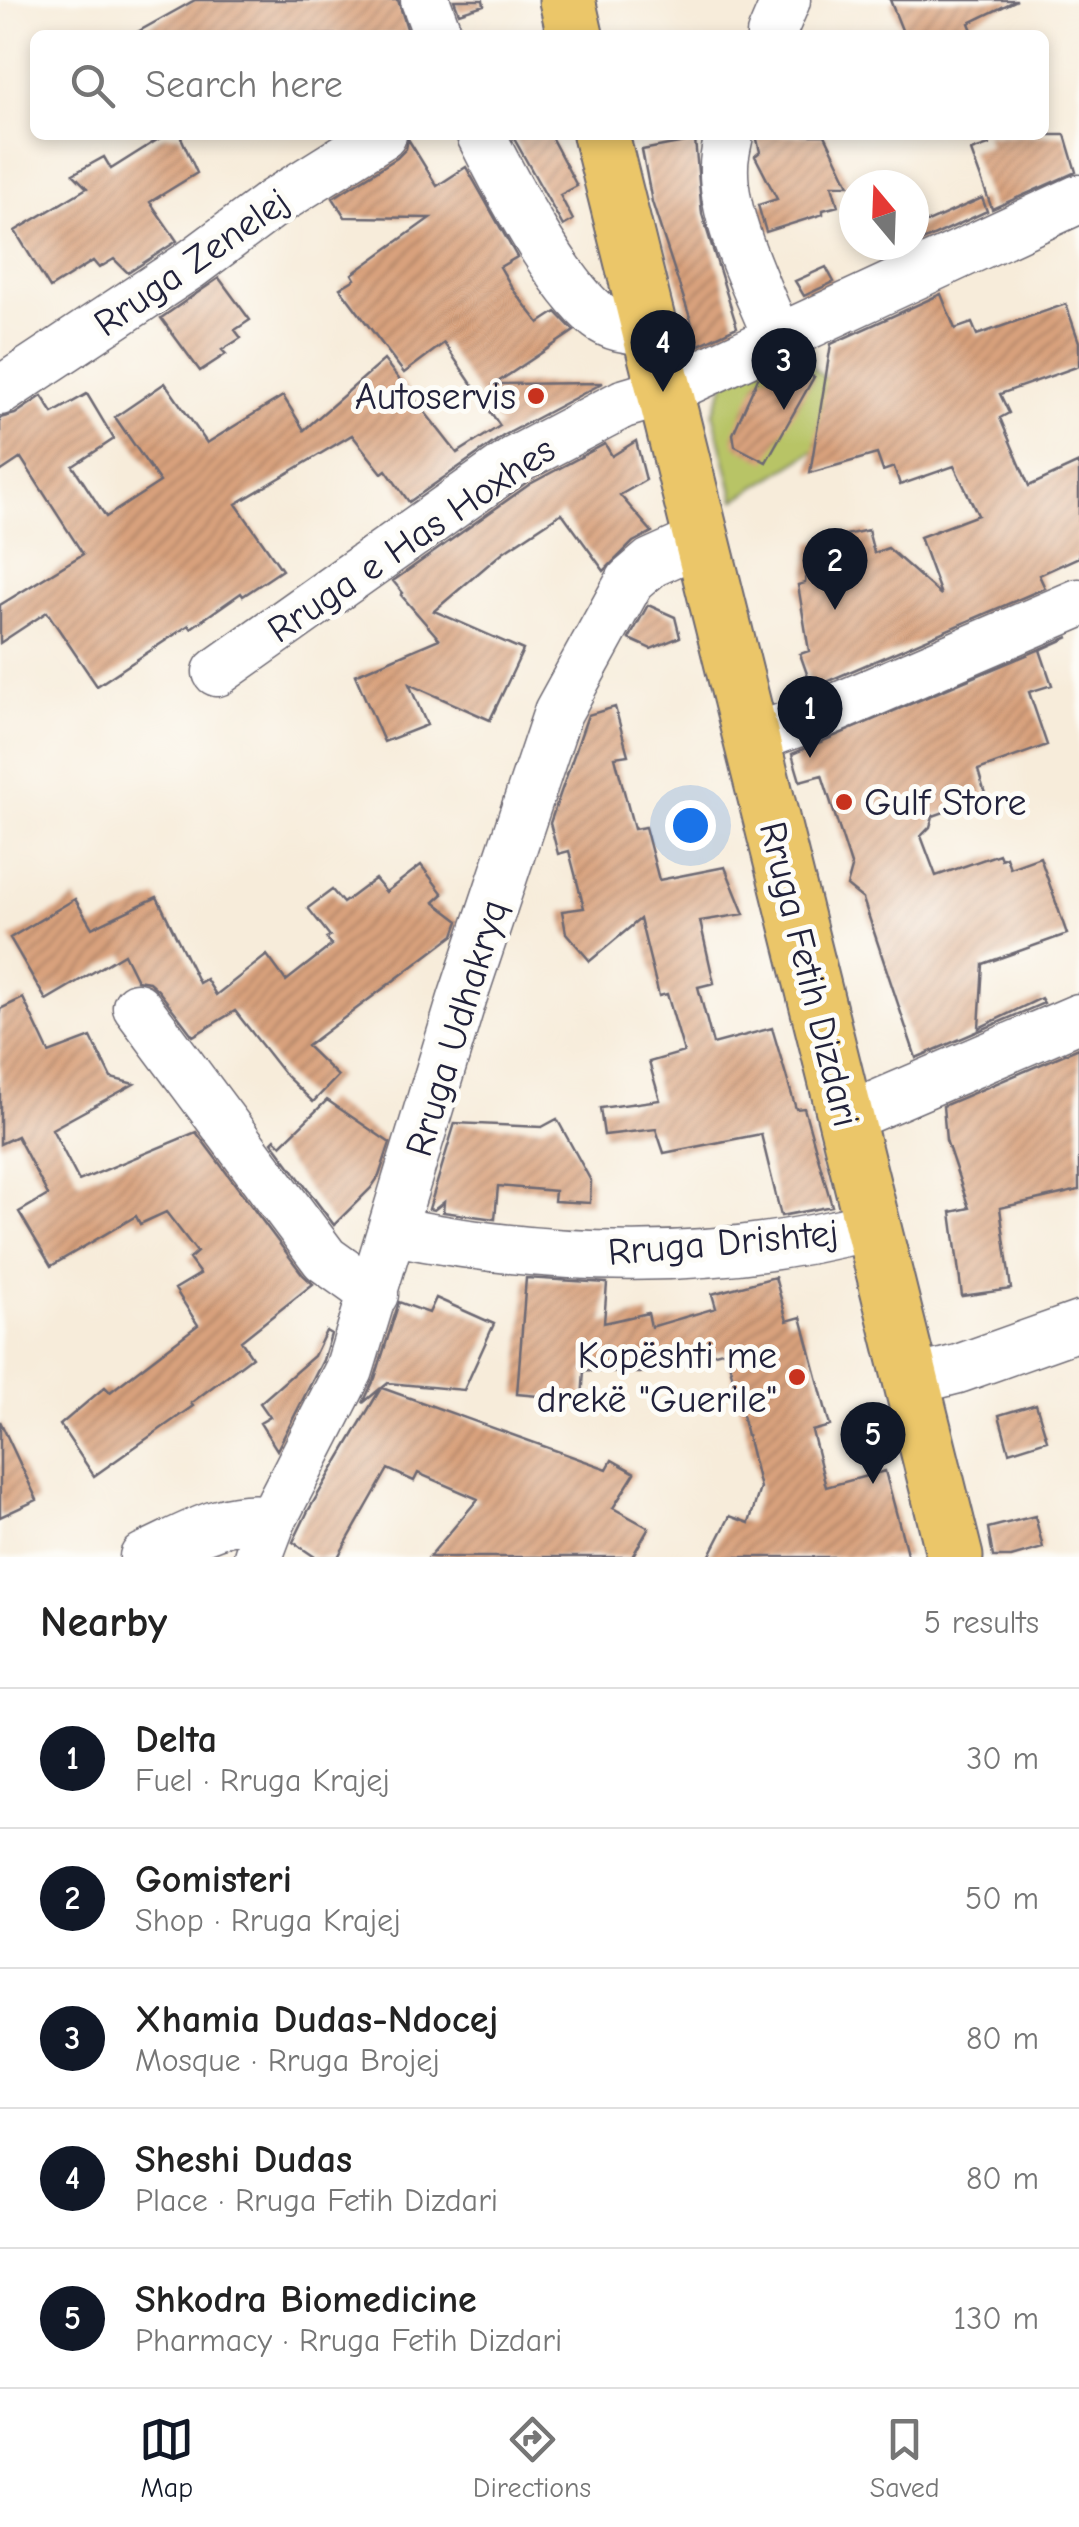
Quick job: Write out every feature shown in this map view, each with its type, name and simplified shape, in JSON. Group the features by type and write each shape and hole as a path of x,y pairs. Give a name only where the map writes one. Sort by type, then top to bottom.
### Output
{"main road":[{"path":"566,0 575,30"},
{"name":"Rruga Fetih Dizdari","path":"602,140 955,1557"}],"street":[{"path":"425,0 436,30"},
{"path":"773,30 786,0"},
{"name":"Rruga Zenelej","path":"0,391 188,266 275,202 374,140"},
{"path":"484,140 540,238 583,302 599,318 617,327 650,331"},
{"path":"728,140 724,166 726,195 744,254 778,339"},
{"name":"Rruga e Has Hoxhes","path":"218,672 516,460 624,404 664,392 1079,198"},
{"name":"Rruga Udhakryq","path":"265,1539 349,1370 462,999 558,712 630,582 650,563 702,540"},
{"path":"752,738 829,711 1079,603"},
{"path":"137,1007 325,1260 374,1294"},
{"path":"846,1118 1079,1018"},
{"name":"Rruga Drishtej","path":"394,1232 508,1248 646,1258 822,1238 872,1225"},
{"path":"911,1381 958,1369 1079,1326"},
{"path":"144,1557 231,1518 250,1516 265,1539"}],"green space":[{"path":"810,340 812,367 833,385 820,447 735,500 713,413 726,381"}],"building":[{"path":"195,0 398,0 407,30 141,30"},
{"path":"454,0 483,0 484,5 459,13"},
{"path":"890,0 1017,0 969,23 972,30 902,30"},
{"path":"1049,135 1065,135 1076,172 992,209 971,151 989,145 988,140 1049,140"},
{"path":"157,140 182,140 197,173 150,202 177,241 128,273 114,259 99,268 93,261 50,288 15,231 87,188 73,174 104,157 111,169"},
{"path":"409,140 437,186 466,167 517,257 500,267 514,291 539,323 556,312 574,331 495,384 603,383 503,436 409,502 386,470 382,473 352,435 236,504 282,570 97,686 47,612 0,643 0,605 83,554 21,458 0,472 0,418 15,414 42,396 53,413 87,394 114,439 73,466 106,517 160,482 115,417 165,383 207,443 283,396 304,430 384,360 457,453 500,426 444,343 404,373 340,288 355,279 352,274 430,218 345,217 333,198 406,149"},
{"path":"515,140 553,140 577,186 560,195 573,220 563,226"},
{"path":"695,140 702,214 737,327 699,345 652,202 642,150"},
{"path":"757,140 827,140 842,170 839,185 832,185 838,206 766,232 758,205 777,199 755,156 760,152"},
{"path":"982,198 987,211 929,238 929,221"},
{"path":"826,267 834,282 804,296 795,281"},
{"path":"219,278 250,320 235,330 241,338 222,350 226,354 200,371 161,318"},
{"path":"941,294 955,329 972,323 977,335 1066,304 1079,342 1079,366 1000,394 1009,413 1000,418 1029,486 1079,463 1079,557 1039,575 1045,588 812,688 800,654 809,651 798,585 805,583 810,543 868,530 874,553 888,548 941,595 920,537 978,515 954,466 900,485 894,467 883,471 877,454 810,473 831,344"},
{"path":"784,366 814,377 766,462 735,446 733,434 758,378"},
{"path":"636,441 646,480 620,495 652,532 633,542 604,571 562,513 503,552 434,611 523,650 490,720 409,684 427,725 384,742 355,675 439,639 393,581 530,484 605,444 612,456"},
{"path":"648,605 675,617 680,637 651,649 629,639"},
{"path":"1069,637 1040,650 1052,685 1029,692 1047,745 978,770 986,797 933,816 930,827 921,836 936,876 999,854 1001,859 1006,857 1010,868 1040,857 1067,934 983,964 979,1028 1041,998 1044,1003 916,1058 863,899 847,886 852,868 822,775 800,781 792,754"},
{"path":"615,707 628,755 615,757 634,829 645,827 659,880 725,867 744,914 700,921 714,983 698,987 713,1044 772,1028 796,1109 804,1108 832,1206 781,1216 761,1134 664,1153 656,1129 604,1135 600,1108 660,1100 649,1062 684,1052 667,994 659,996 640,919 590,961 566,933 562,911 584,908 569,851 558,854 550,823 588,715"},
{"path":"421,865 443,894 434,902 459,921 454,935 307,1046 338,1076 313,1102 286,1076 235,1011 193,1036 158,990 149,982 137,980 124,954 46,1000 10,938 75,899 92,928 157,897 199,983 206,979 216,995 267,955 286,981 332,945 326,938 330,936 308,908 332,890 343,903 375,879 386,892"},
{"path":"23,998 49,1053 91,1037 111,1078 134,1084 52,1129 79,1181 196,1132 313,1284 241,1341 252,1357 191,1403 193,1406 94,1476 60,1425 105,1387 110,1392 198,1325 175,1289 200,1274 189,1259 197,1252 166,1212 140,1224 136,1216 51,1266 19,1212 48,1195 17,1136 0,1144 0,1009"},
{"path":"1079,1048 1079,1190 1000,1208 1011,1289 962,1296 951,1212 969,1208 946,1140 943,1106"},
{"path":"327,1100 390,1143 371,1188 334,1225 272,1142 275,1139 281,1145"},
{"path":"557,1119 591,1181 590,1203 554,1201 555,1191 498,1186 495,1219 443,1212 444,1202 434,1210 429,1209 455,1123 542,1127"},
{"path":"775,1277 787,1321 801,1317 830,1426 812,1431 826,1487 885,1471 908,1557 709,1557 730,1516 749,1523 760,1488 726,1350 640,1373 584,1370 582,1400 517,1394 526,1278 607,1283 604,1323 648,1313 651,1327 716,1308 712,1294"},
{"path":"436,1298 494,1324 464,1390 388,1383 382,1388 607,1469 612,1460 635,1473 613,1508 649,1528 632,1557 429,1557 478,1499 418,1473 414,1481 388,1469 338,1557 315,1557 293,1542 381,1388 363,1403 399,1302 429,1313"},
{"path":"326,1331 331,1334 323,1360 277,1450 260,1423 270,1417 260,1403 314,1356"},
{"path":"1036,1404 1047,1440 1009,1452 999,1415"},
{"path":"0,1421 37,1500 0,1517"},
{"path":"1035,1516 1043,1548 1011,1557 993,1557 988,1528"}],"place":[{"name":"Sheshi Dudas","path":"663,392"},
{"name":"Autoservis","path":"536,396"},
{"name":"Xhamia Dudas-Ndocej","path":"784,410"},
{"name":"Gomisteri","path":"835,610"},
{"name":"Delta","path":"810,758"},
{"name":"Gulf Store","path":"844,802"},
{"name":"Kopështi me drekë \"Guerile\"","path":"797,1377"},
{"name":"Shkodra Biomedicine","path":"873,1484"}]}
